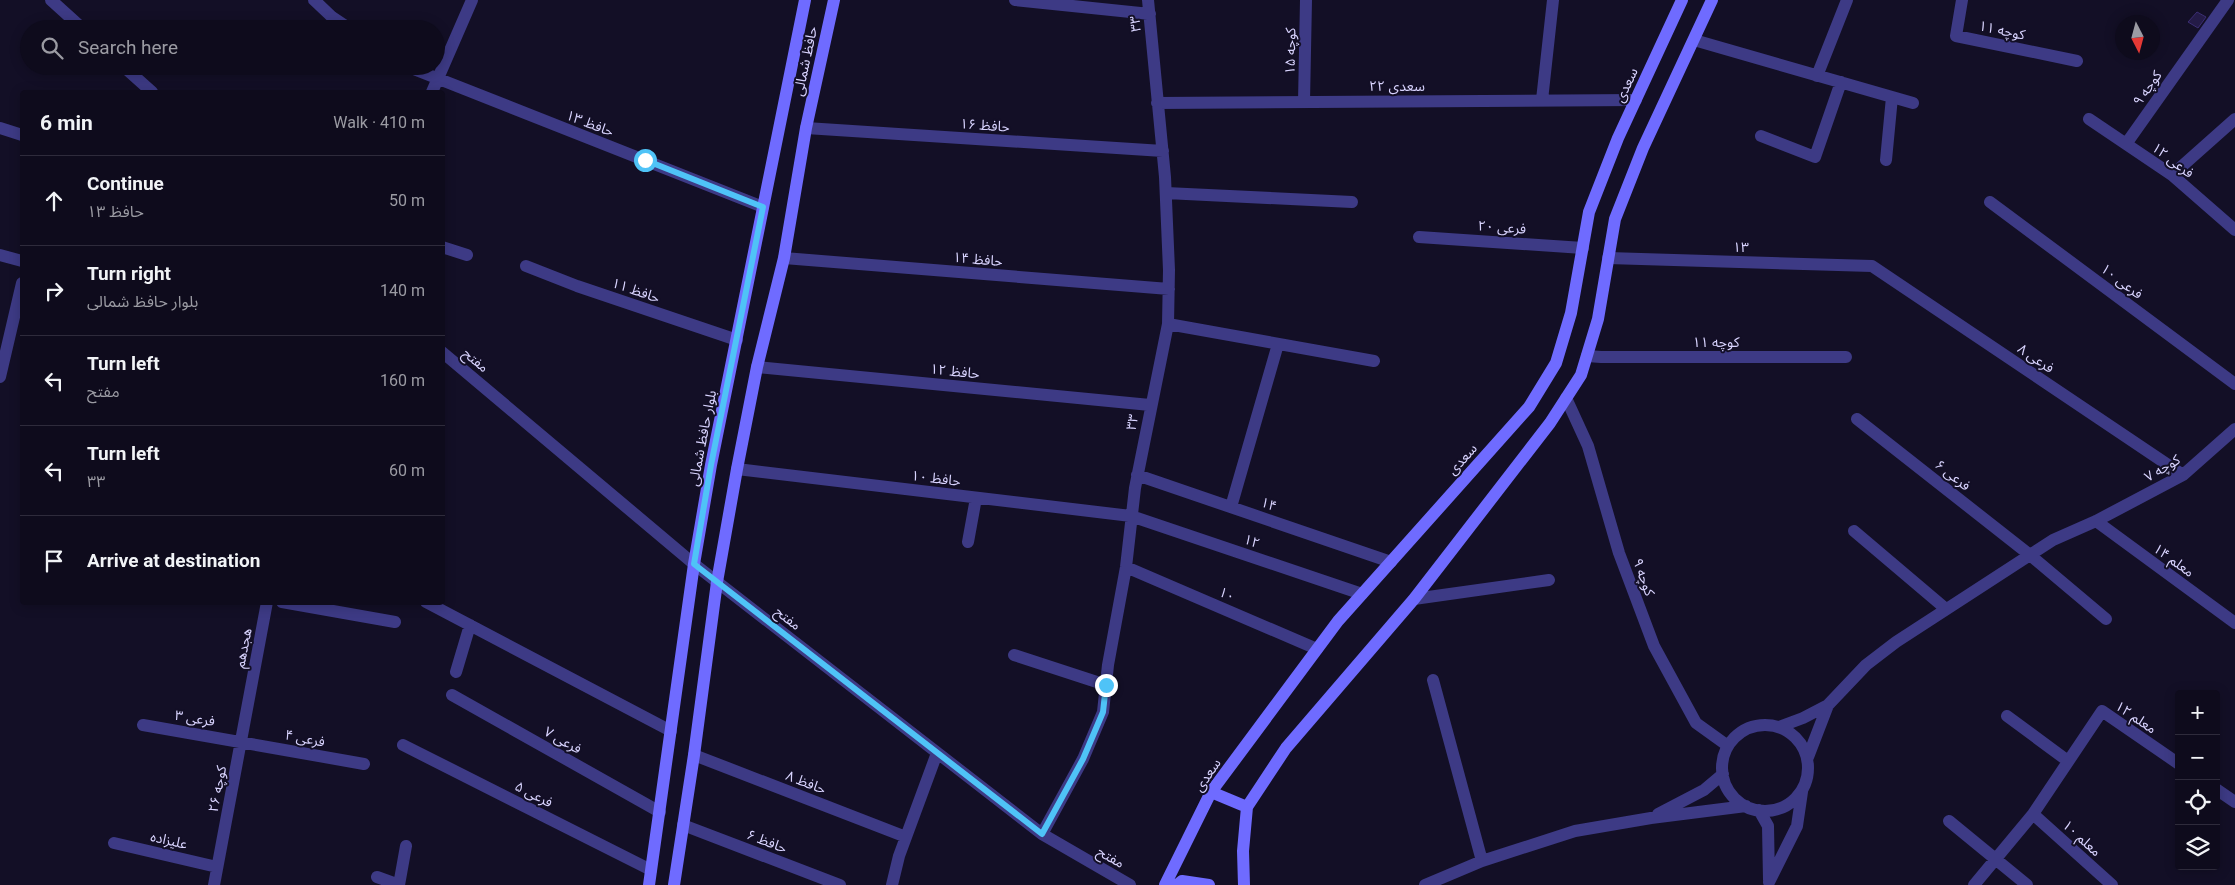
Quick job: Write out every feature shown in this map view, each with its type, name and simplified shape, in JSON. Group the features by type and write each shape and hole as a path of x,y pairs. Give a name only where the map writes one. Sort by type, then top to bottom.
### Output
{"street":[{"path":"51,0 73,20"},
{"path":"314,0 336,20"},
{"path":"445,63 472,0"},
{"name":"بلوار حافظ شمالی","path":"649,885 694,564 711,465 804,0"},
{"name":"حافظ شمالی","path":"806,128 834,0"},
{"path":"1015,0 1150,14"},
{"name":"۳۳","path":"1042,834 1083,759 1103,712 1126,567 1137,475 1168,324 1169,289 1166,193 1148,0"},
{"name":"کوچه ۱۵","path":"1304,102 1306,0"},
{"path":"1542,100 1553,0"},
{"name":"سعدی","path":"1164,885 1211,792 1317,650 1362,594 1528,407 1556,363 1572,313 1589,212 1618,138 1682,0"},
{"path":"1244,885 1243,851 1247,807 1286,748 1414,599 1550,423 1581,375 1598,319 1615,219 1643,148 1712,0"},
{"path":"1817,76 1847,0"},
{"name":"کوچه ۱۱","path":"1962,0 1956,36 2077,61"},
{"name":"کوچه ۹","path":"2126,144 2228,0"},
{"path":"1694,40 1913,103"},
{"path":"133,75 150,90"},
{"name":"حافظ ۱۳","path":"428,75 763,207"},
{"path":"433,90 440,75"},
{"path":"1761,136 1815,158 1840,82"},
{"path":"1886,160 1892,97"},
{"name":"سعدی ۲۲","path":"1158,103 1636,100"},
{"name":"فرعی ۱۲","path":"2089,119 2172,175 2235,230"},
{"path":"2172,175 2235,119"},
{"path":"0,128 20,134"},
{"path":"674,885 694,755 717,582 757,367 784,258 806,128"},
{"name":"حافظ ۱۶","path":"806,128 1162,151"},
{"path":"1166,193 1352,202"},
{"name":"فرعی ۱۰","path":"1990,202 2235,384"},
{"name":"فرعی ۲۰","path":"1419,236 1583,248"},
{"path":"445,249 467,255"},
{"path":"0,255 20,260"},
{"name":"حافظ ۱۴","path":"784,258 1169,289"},
{"name":"۱۳","path":"1608,258 1872,266"},
{"name":"حافظ ۱۱","path":"526,266 577,286 737,340"},
{"name":"فرعی ۸","path":"1872,266 2183,475"},
{"path":"0,377 20,291"},
{"path":"1168,324 1374,361"},
{"path":"1231,507 1278,344"},
{"name":"مفتح","path":"445,355 694,564 937,753 1042,834 1130,885"},
{"name":"کوچه ۱۱","path":"1587,356 1601,358 1846,357"},
{"name":"حافظ ۱۲","path":"757,367 1150,405"},
{"name":"کوچه ۹","path":"1566,398 1588,446 1619,553 1654,646 1696,723 1728,746"},
{"name":"فرعی ۶","path":"1857,419 2030,555 2106,619"},
{"name":"کوچه ۷","path":"1828,705 1866,665 1896,642 2054,540 2183,475 2235,429"},
{"name":"حافظ ۱۰","path":"737,469 1131,516"},
{"name":"۱۴","path":"1137,475 1391,562"},
{"path":"968,542 976,498"},
{"name":"۱۲","path":"1131,516 1362,594"},
{"name":"معلم ۱۴","path":"2096,520 2235,623"},
{"path":"1854,531 1946,609"},
{"name":"۱۰","path":"1126,567 1317,650"},
{"path":"1414,599 1549,580"},
{"name":"هجدهم","path":"249,699 266,605"},
{"path":"299,605 395,622"},
{"path":"432,605 671,731"},
{"path":"456,672 470,625"},
{"path":"1014,655 1106,685"},
{"path":"1433,680 1482,861"},
{"name":"فرعی ۷","path":"452,695 660,812"},
{"name":"کوچه ۲۶","path":"214,885 249,699"},
{"path":"1779,727 1803,718 1828,705"},
{"path":"1808,757 1792,733 1779,727 1764,724 1750,728 1737,735 1728,746 1723,760 1722,774 1727,787 1735,798 1746,806 1759,810 1772,810 1783,807 1794,800 1802,791 1807,781 1808,757 1828,705"},
{"name":"معلم ۱۲","path":"2068,761 2102,711 2175,761"},
{"path":"1974,885 2033,814 2068,761 2007,716"},
{"name":"فرعی ۳","path":"143,725 241,741"},
{"name":"فرعی ۴","path":"241,741 364,764"},
{"name":"فرعی ۵","path":"403,745 652,870"},
{"path":"892,885 906,837 937,753"},
{"name":"حافظ ۸","path":"694,755 906,837"},
{"path":"1651,818 1704,790 1722,774"},
{"path":"1769,884 1797,826 1802,791"},
{"path":"1211,792 1247,807"},
{"path":"2220,792 2235,802"},
{"path":"1426,885 1482,861 1574,831 1651,818 1746,806"},
{"path":"1759,810 1768,826 1769,884"},
{"name":"معلم ۱۰","path":"2033,814 2112,885"},
{"path":"1949,820 2027,885"},
{"name":"حافظ ۶","path":"683,825 840,885"},
{"name":"علیزاده","path":"114,843 217,867"},
{"path":"377,878 399,885 406,846"},
{"path":"1177,885 1182,881 1209,885"}],"building":[{"path":"2197,12 2206,17 2198,28 2188,22"}],"route":[{"path":"645,160 763,207 711,465 694,564 1042,834 1083,759 1103,712 1106,685"}]}
